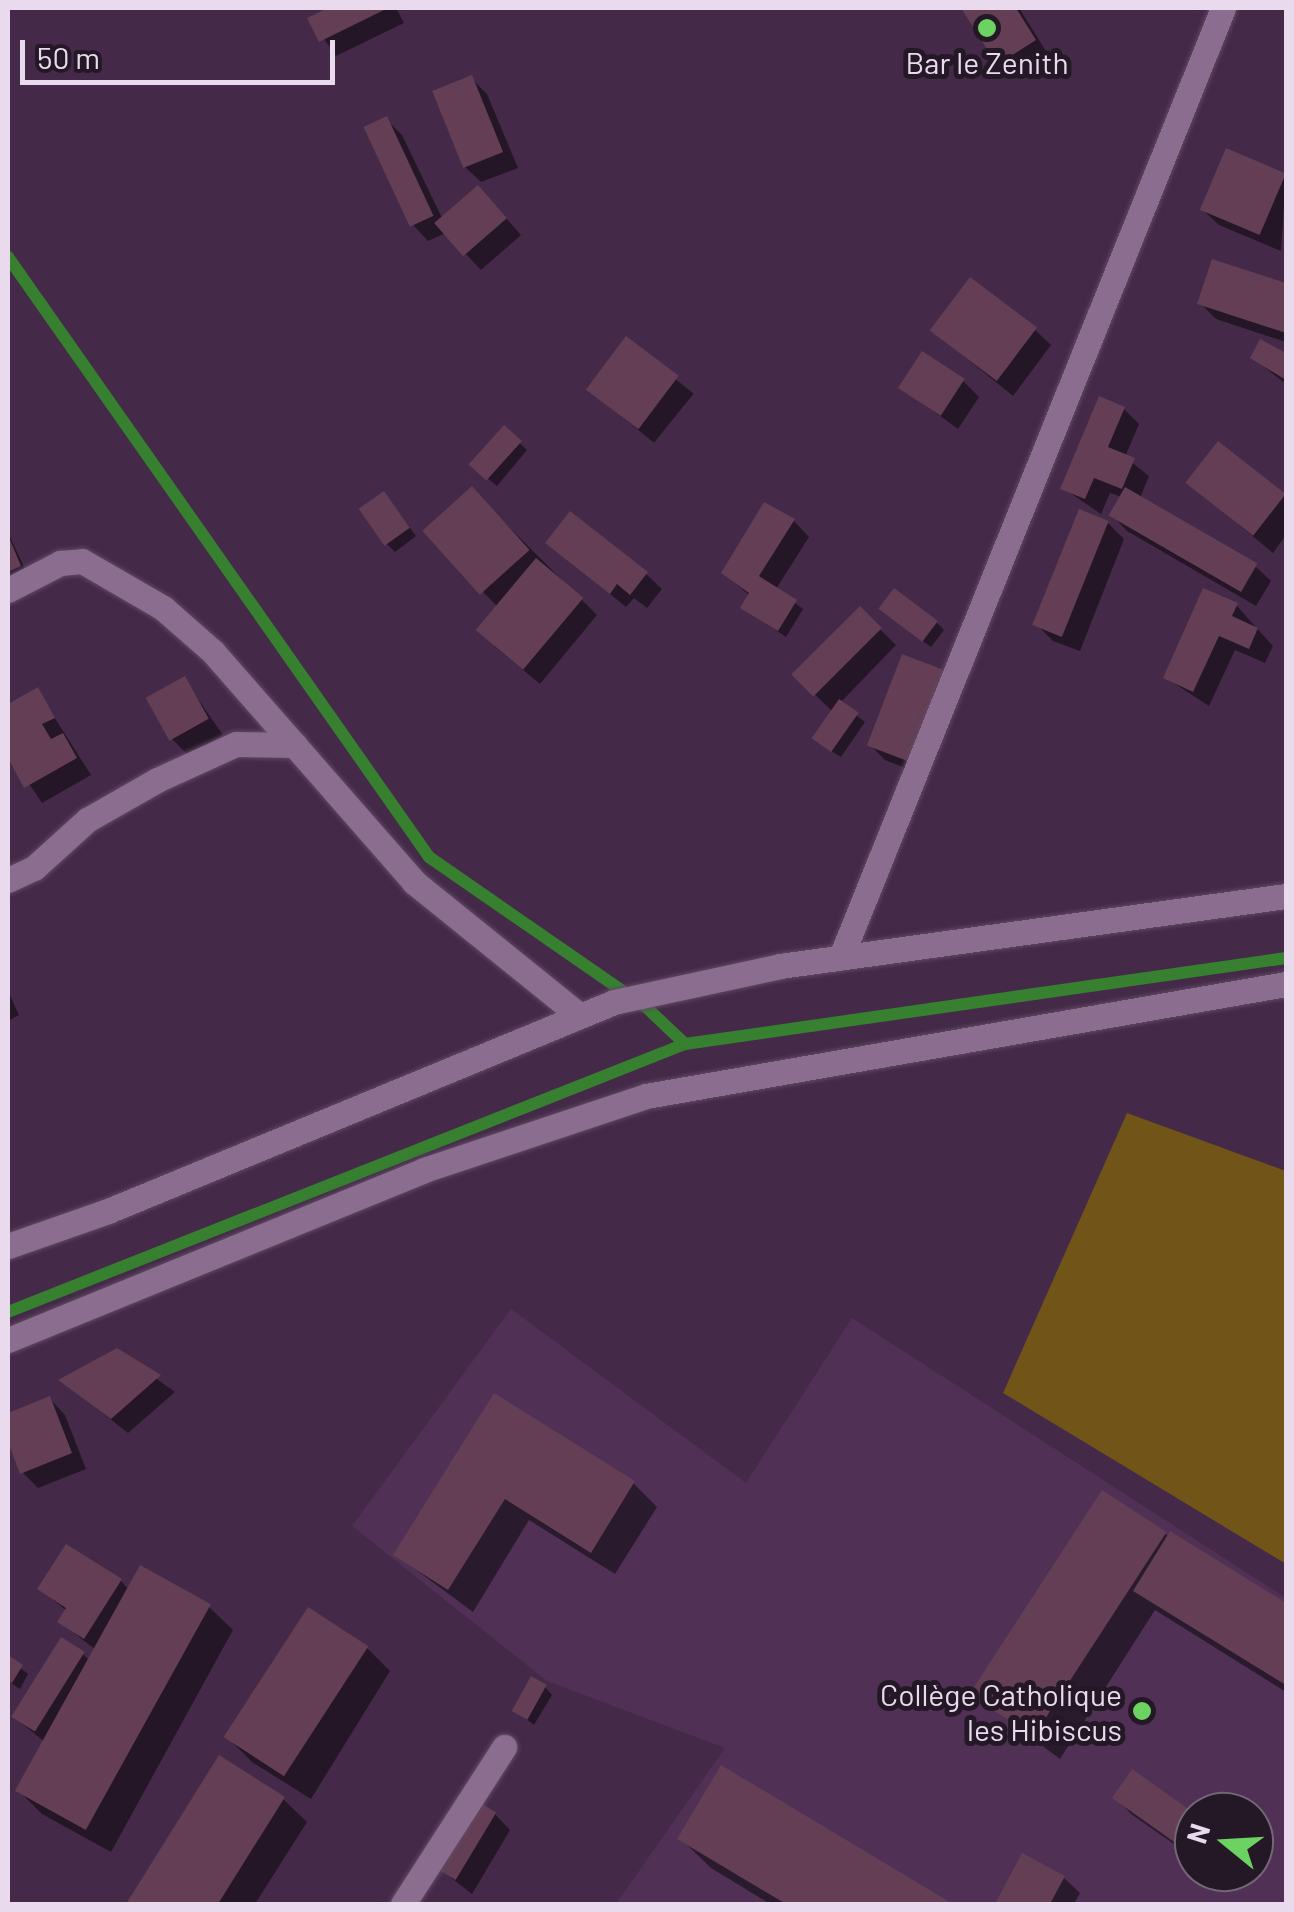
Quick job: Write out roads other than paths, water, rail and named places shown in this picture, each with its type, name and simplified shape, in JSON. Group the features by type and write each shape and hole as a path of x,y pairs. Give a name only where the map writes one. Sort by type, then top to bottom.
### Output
{"street":[{"path":"841,957 1223,8"},
{"path":"8,590 60,563 103,568 213,652 414,882 578,1015"},
{"path":"8,880 34,868 87,820 157,780 236,744 296,744"},
{"path":"8,1246 344,1116 578,1015 664,988 841,957 1286,896"},
{"path":"8,1340 424,1170 646,1096 1286,984"},
{"path":"402,1904 504,1747"}],"waterway":[{"path":"8,257 429,857 646,1007 685,1044"},
{"path":"8,1312 685,1044 1286,958"}],"place":[{"name":"Bar le Zenith","path":"987,28"},
{"name":"Collège Catholique les Hibiscus","path":"1142,1711"}]}
